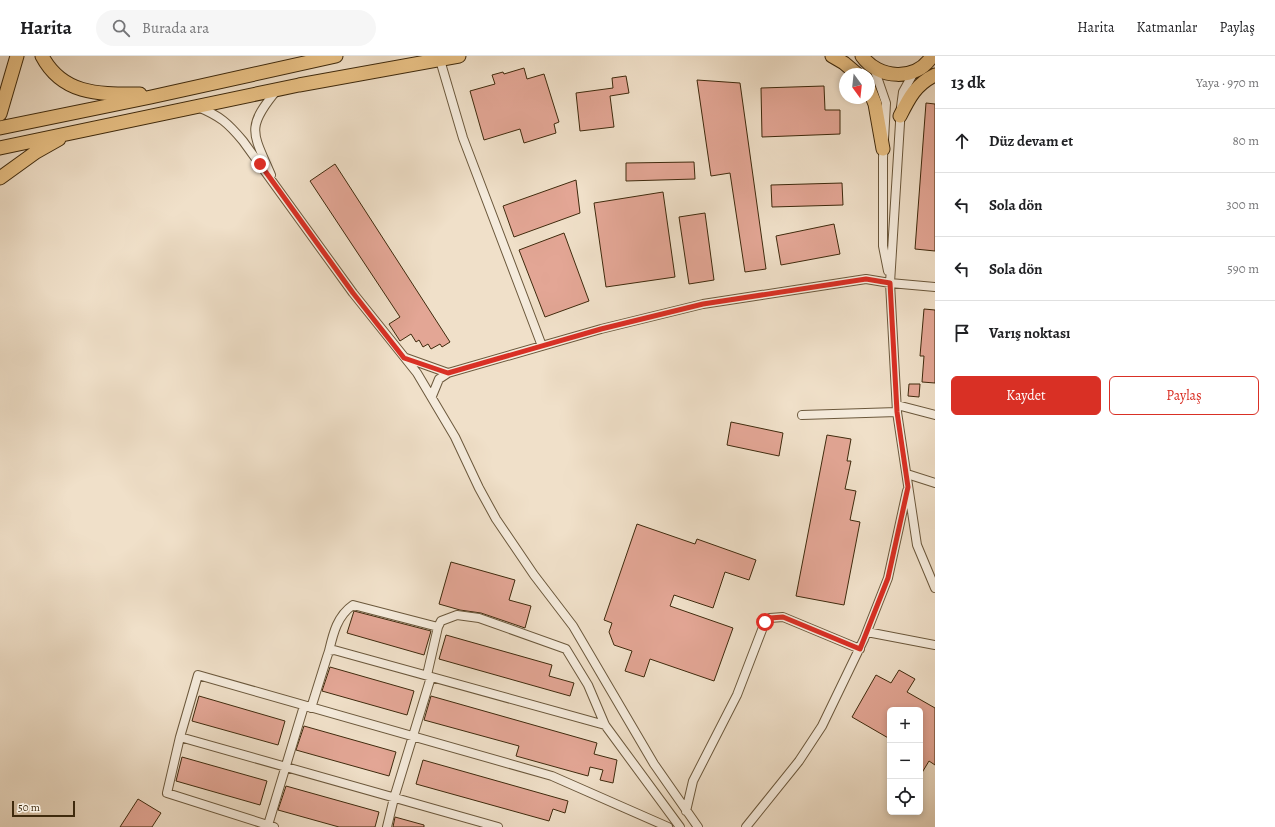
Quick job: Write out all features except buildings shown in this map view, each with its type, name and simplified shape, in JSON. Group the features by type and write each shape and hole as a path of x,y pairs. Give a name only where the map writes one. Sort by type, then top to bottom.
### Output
{"main road":[{"path":"0,114 17,56"},
{"path":"42,56 51,70 62,81 77,88 94,92 164,94"},
{"path":"0,128 336,56"},
{"path":"0,148 196,106 459,56"},
{"path":"832,56 850,68"},
{"path":"862,56 874,68"},
{"path":"875,68 891,74 905,74 927,63"},
{"path":"900,116 910,94 918,85 935,75"},
{"path":"875,104 883,149"},
{"path":"0,178 36,152 70,133"}],"street":[{"path":"440,60 463,138 542,346"},
{"path":"927,63 903,92 900,116 890,283 897,408 908,487 917,545 934,585"},
{"path":"875,71 886,103 883,149 883,246 890,283"},
{"path":"276,184 255,137 254,128 265,105 278,90"},
{"path":"196,106 217,115 229,124 276,184 353,293 432,396 455,437 479,488 496,519 534,575 572,626 650,757 698,827"},
{"path":"432,396 439,379 448,373 542,346 703,304 866,279 890,283 935,287"},
{"path":"404,358 448,373"},
{"path":"802,416 897,408 935,414"},
{"path":"907,474 935,483"},
{"path":"746,827 799,761 822,726 860,649 888,578 908,487"},
{"path":"438,627 353,605 347,609 335,628 329,652 307,707 285,767 271,826 167,793 180,737 198,675 307,707 552,776 668,827"},
{"path":"387,827 394,798 414,737 429,676 438,627 441,621 449,617 465,615 479,618 566,649 588,685 605,725 680,827"},
{"path":"686,811 692,780 737,695 765,622 770,618 783,617 860,649"},
{"path":"867,632 935,645"},
{"path":"329,652 334,650 605,725"},
{"path":"180,737 498,827"}],"route":[{"path":"260,164 276,184 353,293 404,358 435,370 448,373 601,329 703,304 866,279 890,283 897,412 908,487 888,578 860,649 783,617 770,618 765,622"}]}
